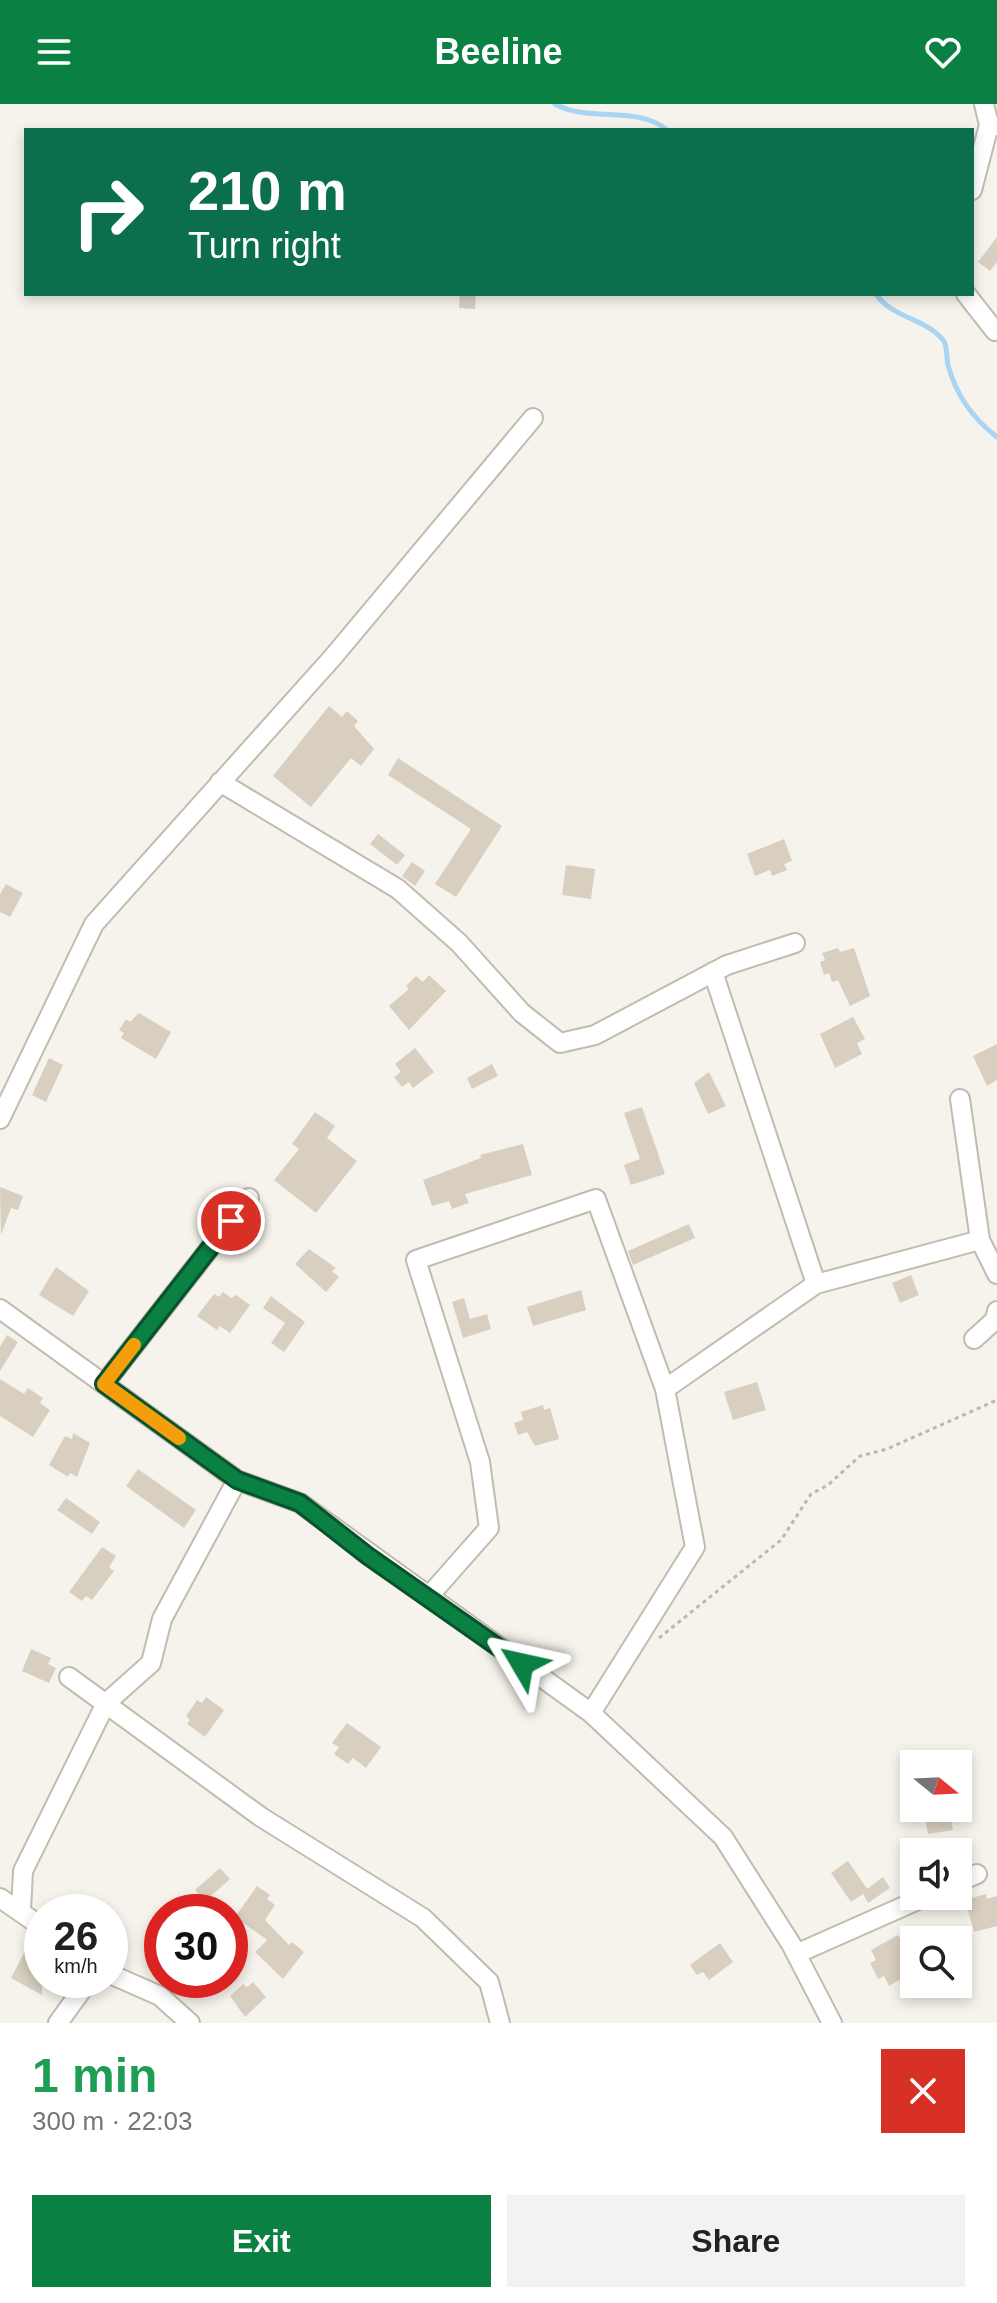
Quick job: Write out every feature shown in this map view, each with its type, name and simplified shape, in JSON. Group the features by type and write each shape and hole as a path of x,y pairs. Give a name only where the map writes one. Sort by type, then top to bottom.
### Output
{"street":[{"path":"974,184 993,125 984,104"},
{"path":"968,296 995,331"},
{"path":"0,1119 94,924 333,657 533,418"},
{"path":"220,782 398,889 459,943 522,1013 560,1043 595,1035 713,972 795,943"},
{"path":"713,972 816,1284"},
{"path":"960,1099 980,1240 997,1274"},
{"path":"104,1384 249,1198"},
{"path":"429,1596 489,1528 480,1462 416,1260 596,1199 665,1389 695,1547 591,1713"},
{"path":"665,1389 816,1284 980,1240"},
{"path":"0,1309 237,1480 300,1503 591,1713 723,1837 796,1954 832,2023"},
{"path":"974,1339 995,1320 997,1311"},
{"path":"21,1910 23,1871 106,1703 151,1663 162,1619 237,1480"},
{"path":"69,1677 261,1817 423,1918 489,1982 500,2023"},
{"path":"972,1876 977,1874"},
{"path":"0,1898 24,1912"},
{"path":"796,1954 900,1908"},
{"path":"128,1982 160,1996 190,2023"},
{"path":"58,2023 76,1998"}],"path":[{"path":"650,1646 781,1540 811,1494 828,1485 860,1456 887,1449 997,1400"}],"building":[{"path":"997,237 997,262 990,271 978,262"},
{"path":"460,296 476,296 475,309 459,308"},
{"path":"329,706 342,717 347,711 358,721 354,726 374,749 361,766 351,758 311,807 273,776"},
{"path":"398,758 502,826 456,897 435,884 471,829 388,775"},
{"path":"378,834 405,855 397,865 370,844"},
{"path":"784,839 792,861 784,864 787,870 772,876 770,870 755,876 747,854"},
{"path":"412,862 425,871 415,886 402,876"},
{"path":"566,865 595,869 591,899 562,895"},
{"path":"6,884 23,893 10,917 0,912 0,894"},
{"path":"838,948 840,952 854,948 870,996 850,1006 838,980 832,982 829,973 824,975 820,962 825,960 822,953"},
{"path":"429,975 446,991 409,1030 389,1006 409,989 406,986 416,976 423,982"},
{"path":"139,1013 171,1032 156,1059 121,1038 124,1033 119,1030 126,1019 130,1022"},
{"path":"853,1017 865,1039 857,1043 862,1054 835,1068 820,1034"},
{"path":"997,1044 997,1080 987,1086 973,1056"},
{"path":"415,1048 434,1072 413,1088 409,1082 402,1087 394,1077 401,1072 395,1064"},
{"path":"49,1058 63,1065 46,1102 32,1095"},
{"path":"492,1064 498,1076 472,1089 467,1078"},
{"path":"709,1072 726,1106 708,1114 694,1083"},
{"path":"642,1107 665,1174 631,1185 624,1165 640,1159 624,1113"},
{"path":"315,1112 335,1126 327,1138 357,1161 316,1213 274,1180 299,1149 292,1144"},
{"path":"523,1144 532,1175 465,1194 469,1203 452,1209 449,1201 432,1206 423,1180 481,1158 480,1155"},
{"path":"0,1187 23,1196 18,1210 11,1208 1,1235"},
{"path":"689,1224 695,1238 633,1265 628,1251"},
{"path":"309,1249 336,1268 332,1271 339,1277 326,1292 295,1264"},
{"path":"56,1267 89,1291 73,1316 39,1295"},
{"path":"911,1275 919,1295 900,1303 892,1283"},
{"path":"581,1290 586,1310 533,1326 527,1307"},
{"path":"223,1292 231,1298 236,1295 250,1305 230,1333 220,1326 217,1330 197,1316 214,1294 219,1297"},
{"path":"271,1296 305,1322 284,1352 271,1343 285,1323 263,1308"},
{"path":"464,1298 470,1319 487,1314 491,1329 463,1338 452,1302"},
{"path":"7,1335 18,1342 0,1371 0,1347"},
{"path":"0,1379 24,1394 28,1388 43,1398 40,1403 50,1410 33,1437 0,1416"},
{"path":"757,1382 766,1410 733,1420 724,1392"},
{"path":"543,1405 544,1410 550,1408 559,1439 535,1446 527,1432 518,1435 514,1423 523,1420 521,1412"},
{"path":"73,1433 90,1443 77,1477 70,1473 68,1477 49,1465 65,1436 72,1439"},
{"path":"138,1469 196,1510 184,1528 126,1486"},
{"path":"66,1498 100,1522 92,1534 57,1510"},
{"path":"102,1547 116,1556 109,1567 114,1571 92,1600 86,1596 82,1601 69,1592"},
{"path":"31,1649 51,1658 48,1664 56,1668 49,1683 22,1671"},
{"path":"206,1697 224,1710 205,1737 187,1724 190,1720 186,1716 197,1700 202,1703"},
{"path":"347,1723 381,1747 366,1768 353,1758 348,1764 334,1754 339,1747 332,1743"},
{"path":"926,1822 952,1822 953,1830 928,1834"},
{"path":"848,1861 867,1889 883,1877 890,1888 868,1903 863,1894 851,1902 831,1873"},
{"path":"220,1868 230,1879 213,1894 199,1894 195,1890"},
{"path":"257,1886 270,1895 267,1899 275,1905 265,1920 289,1945 292,1942 304,1952 283,1979 255,1952 267,1940 248,1926 248,1899"},
{"path":"986,1894 987,1899 997,1896 997,1926 974,1932 968,1910 972,1910 972,1898"},
{"path":"898,1935 900,1979 889,1986 884,1976 878,1979 870,1963 876,1960 871,1950"},
{"path":"720,1943 733,1962 709,1980 703,1972 697,1975 690,1965"},
{"path":"24,1953 24,1985 11,1978"},
{"path":"253,1982 266,1997 245,2017 231,1998 248,1998 248,1986"}],"waterway":[{"path":"555,104 582,113 642,118 664,128"},
{"path":"878,296 891,308 927,327 943,340 951,376 960,396 980,422 997,437"}],"slow traffic":[{"path":"134,1345 104,1384 179,1438"}],"route":[{"path":"231,1221 104,1384 237,1480 300,1503 368,1556 522,1664"}]}
